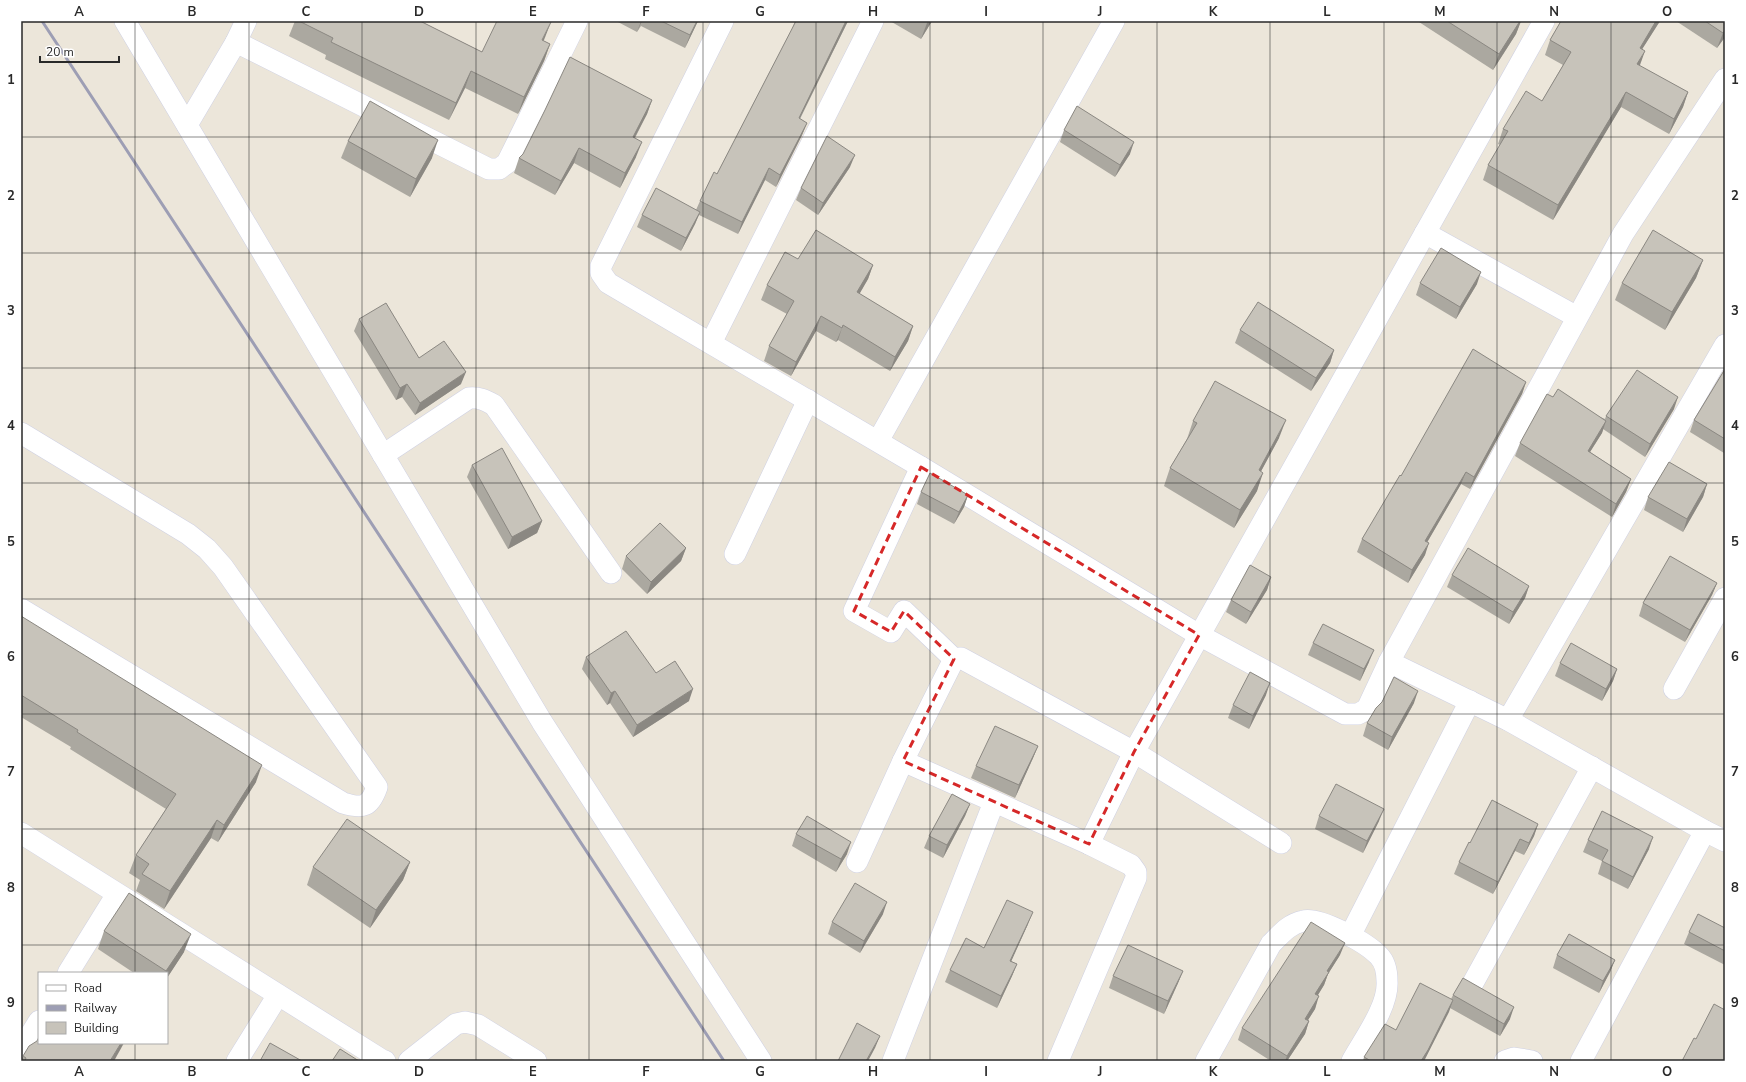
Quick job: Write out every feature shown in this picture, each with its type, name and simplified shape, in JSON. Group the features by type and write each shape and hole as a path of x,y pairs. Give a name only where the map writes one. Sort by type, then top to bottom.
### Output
{"street":[{"path":"125,21 542,722 761,1061"},
{"path":"187,125 236,42 246,21"},
{"path":"723,21 600,266 601,273 608,283 878,441 1199,635 1345,714 1358,714 1367,709 1389,662 1623,234 1725,79"},
{"path":"711,343 873,21"},
{"path":"878,441 1114,21"},
{"path":"1089,844 1134,752 1544,21"},
{"path":"236,42 489,169 499,169 507,163 574,22"},
{"path":"1425,234 1577,317"},
{"path":"1508,720 1725,345"},
{"path":"383,455 469,398 476,397 485,400 494,405 610,573"},
{"path":"735,554 808,400"},
{"path":"21,433 188,534 207,549 223,567 378,787 372,800 364,806 355,806 343,802 21,609"},
{"path":"921,467 854,611 891,632 904,611 954,659"},
{"path":"1674,689 1725,598"},
{"path":"954,659 961,658 1134,752 1281,843"},
{"path":"857,862 903,760 954,659"},
{"path":"1389,662 1508,720 1705,831 1725,840"},
{"path":"1350,936 1470,701"},
{"path":"903,760 1089,844 1131,865 1136,872 1136,878 1058,1061"},
{"path":"1473,983 1592,767"},
{"path":"893,1061 994,802"},
{"path":"1581,1061 1705,831"},
{"path":"21,833 385,1061"},
{"path":"69,972 117,894"},
{"path":"1206,1061 1271,944 1286,929 1304,920 1320,921 1350,936 1379,956 1385,966 1387,982 1384,1003 1352,1061"},
{"path":"237,1061 278,995"},
{"path":"409,1061 456,1024 465,1022 478,1025 536,1061"},
{"path":"21,1050 38,1023"},
{"path":"1505,1061 1514,1058 1532,1061"}],"highlighted area":[{"path":"921,467 1199,635 1134,752 1089,844 903,761 954,659 904,611 891,632 854,611"}],"building":[{"path":"299,21 420,21 482,52 497,21 548,21 551,22 542,40 550,44 524,97 471,71 456,103 331,42 333,38"},
{"path":"661,21 697,21 690,35"},
{"path":"796,21 846,21 799,118 807,123 780,175 769,168 742,222 700,201 714,172 717,174"},
{"path":"1447,21 1520,21 1499,54"},
{"path":"1561,21 1656,21 1640,48 1645,51 1637,64 1688,92 1674,119 1626,92 1558,205 1488,165 1508,131 1503,129 1526,91 1542,101 1571,52 1550,40"},
{"path":"1705,21 1725,21 1725,30 1723,33"},
{"path":"570,57 652,100 633,137 642,142 625,173 579,148 561,181 519,158 523,154"},
{"path":"370,101 438,140 416,179 348,141"},
{"path":"1077,106 1134,142 1120,165 1064,130"},
{"path":"827,136 855,155 823,203 801,188"},
{"path":"656,188 700,212 686,238 642,215"},
{"path":"816,230 873,265 857,292 913,326 895,357 843,325 842,328 821,316 796,362 769,346 794,301 767,285 785,252 798,259"},
{"path":"1653,230 1703,260 1672,312 1622,283"},
{"path":"1441,248 1481,272 1460,307 1420,283"},
{"path":"1258,302 1334,350 1316,378 1240,330"},
{"path":"386,303 419,358 444,341 466,372 420,403 407,384 400,388 359,319"},
{"path":"1473,349 1526,382 1474,477 1466,472 1425,541 1429,543 1412,570 1362,539 1400,475 1401,476"},
{"path":"1725,369 1725,439 1694,420"},
{"path":"1637,370 1678,397 1650,444 1606,416"},
{"path":"1215,381 1286,420 1259,470 1263,473 1240,510 1170,468 1197,423 1193,421"},
{"path":"1558,389 1606,421 1588,451 1631,479 1616,504 1520,443 1547,394 1553,397"},
{"path":"502,448 542,521 512,537 472,465"},
{"path":"1669,462 1707,484 1687,519 1648,497"},
{"path":"930,473 968,495 959,512 921,492"},
{"path":"660,523 686,548 651,582 626,556"},
{"path":"1468,548 1529,586 1513,612 1452,575"},
{"path":"1670,556 1717,583 1690,630 1643,603"},
{"path":"1250,565 1271,577 1251,612 1231,600"},
{"path":"21,616 262,765 224,825 217,820 170,891 142,874 149,864 136,855 176,794 21,695"},
{"path":"1323,624 1374,650 1364,669 1313,643"},
{"path":"626,631 656,673 675,661 693,689 637,725 615,691 611,693 586,657"},
{"path":"1571,643 1617,669 1606,689 1560,663"},
{"path":"1250,672 1270,683 1253,716 1233,705"},
{"path":"1394,677 1418,691 1392,737 1367,723 1376,708 1382,702"},
{"path":"995,726 1038,746 1019,785 976,766"},
{"path":"1336,784 1384,809 1367,841 1319,816"},
{"path":"952,794 970,804 947,845 929,836"},
{"path":"1492,800 1538,824 1529,843 1520,839 1498,882 1459,862"},
{"path":"1602,811 1653,837 1633,877 1602,861 1608,850 1588,840"},
{"path":"807,816 851,842 841,859 796,834"},
{"path":"347,819 410,862 376,910 313,867"},
{"path":"855,883 887,902 864,941 832,922"},
{"path":"129,893 191,934 166,971 104,931"},
{"path":"1007,900 1033,912 1010,961 1017,964 1001,996 950,970 966,938 984,948"},
{"path":"1698,914 1725,928 1725,951 1689,932"},
{"path":"1311,922 1345,943 1327,971 1329,972 1315,994 1319,996 1305,1019 1309,1021 1287,1056 1242,1028"},
{"path":"1569,934 1615,960 1603,981 1557,955"},
{"path":"1128,945 1183,971 1168,1001 1113,976"},
{"path":"1463,978 1514,1007 1504,1024 1453,995"},
{"path":"1420,983 1453,1000 1421,1061 1371,1061 1364,1057 1385,1024 1396,1030"},
{"path":"1714,1004 1725,1010 1725,1061 1682,1061 1694,1038 1696,1039"},
{"path":"857,1023 880,1036 866,1061 838,1061"},
{"path":"38,1039 38,1044 120,1044 110,1061 25,1061 26,1058 23,1056 29,1046"},
{"path":"270,1043 302,1061 260,1061"},
{"path":"340,1049 359,1061 332,1061"}],"railway":[{"path":"42,21 724,1061"}]}
